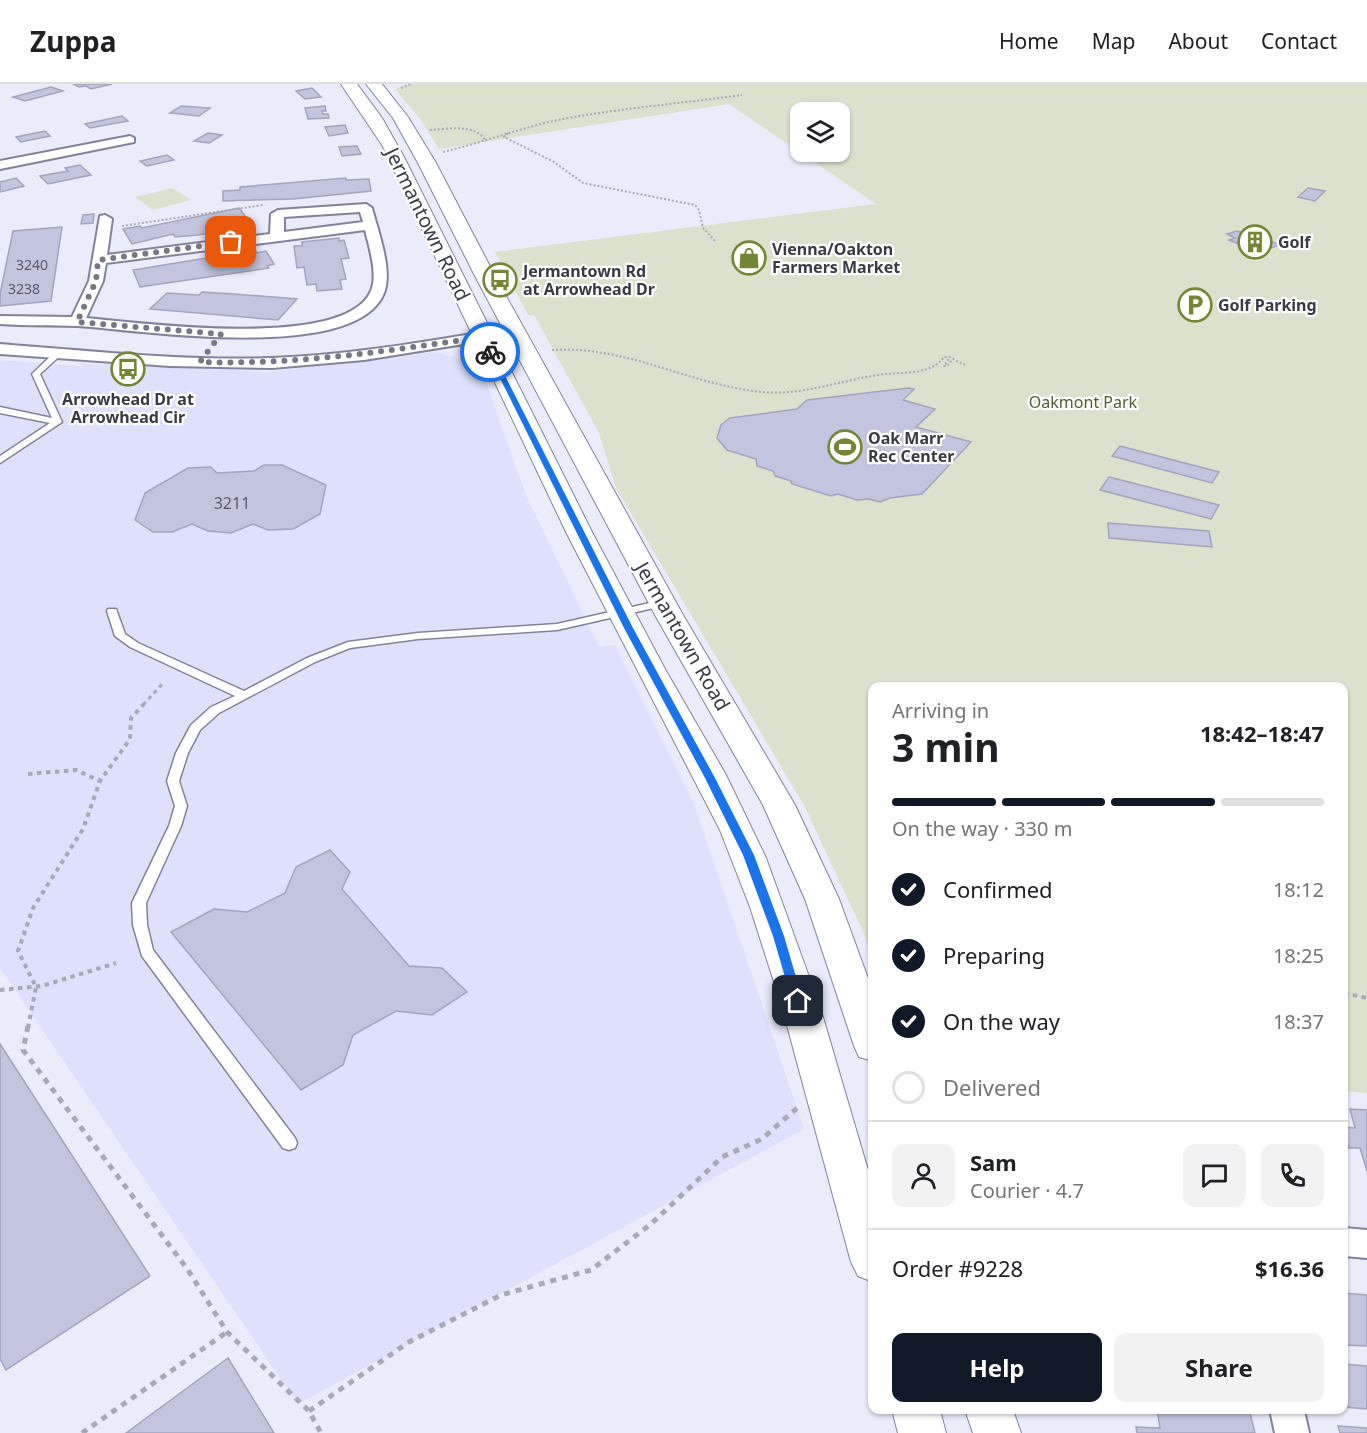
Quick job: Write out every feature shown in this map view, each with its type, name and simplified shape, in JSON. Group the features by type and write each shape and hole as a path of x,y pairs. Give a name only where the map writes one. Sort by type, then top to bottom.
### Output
{"main road":[{"name":"Jermantown Road","path":"349,84 370,111 396,157 412,194 621,612 710,778 748,855 778,936 868,1244"},
{"name":"Jermantown Road","path":"374,84 400,117 422,154 515,332 663,603 779,805 822,899 868,1032"},
{"path":"917,1414 922,1433"},
{"path":"990,1414 997,1433"}],"street":[{"path":"0,165 130,140"},
{"path":"0,321 77,322 221,334 304,330 340,322 357,314 372,302 377,293 379,266 366,208 278,214 277,236"},
{"path":"77,322 96,281 104,223"},
{"path":"98,260 369,225"},
{"path":"0,349 200,362 310,361 515,332"},
{"path":"200,362 221,334"},
{"path":"1348,1242 1367,1244"},
{"path":"1288,1414 1292,1433"}],"lane":[{"path":"58,422 36,374 59,352"},
{"path":"0,410 58,422"},
{"path":"0,460 58,422"},
{"path":"289,1143 147,952 140,925 139,903 175,826 181,806 174,781 182,753 195,729 215,710 311,660 348,645 418,636 557,627 663,603"},
{"path":"112,611 120,636 134,645 244,696"}],"path":[{"path":"422,154 486,141 509,132 568,118 742,95"},
{"path":"420,129 474,128 484,136 486,141"},
{"path":"509,132 504,137 554,162 583,183 695,205 699,210 702,227 716,242"},
{"path":"104,223 144,224 223,209 272,204"},
{"path":"552,350 598,351 729,386 766,392 839,384 857,378 919,370 937,366 944,357 950,357 944,366 954,359 964,365"},
{"path":"163,683 131,718 130,739 100,781 83,829 33,908 18,951 36,987 23,1050 189,1270 227,1332 309,1411 321,1433"},
{"path":"28,774 76,770 100,781"},
{"path":"0,990 36,987 116,963"},
{"path":"1348,994 1367,998"},
{"path":"309,1411 409,1342 501,1295 591,1270 651,1224 722,1158 762,1139 798,1107"},
{"path":"82,1433 227,1332"}],"shaded area":[{"path":"438,352 480,365 525,493 599,647 615,645 694,804 804,1129 298,1404 0,968 0,360 82,366 79,363 270,372"}],"green space":[{"name":"Oakmont Park","path":"409,84 1367,84 1367,1093 1348,1091 1348,682 868,682 868,945 805,807 616,488 599,433 534,315 528,315 495,252 876,204 814,162 850,162 850,102 790,102 790,145 729,104 439,149 421,120 395,89"},
{"path":"172,188 191,200 153,210 135,197"}],"building":[{"path":"73,84 112,84 91,89"},
{"path":"51,87 63,91 25,101 13,97"},
{"path":"312,88 321,97 305,99 296,91"},
{"path":"181,106 210,108 199,116 170,113"},
{"path":"325,106 326,111 322,111 323,114 328,114 329,118 308,119 305,108"},
{"path":"122,116 128,121 90,128 85,124"},
{"path":"345,125 348,133 329,136 325,127"},
{"path":"45,131 50,136 21,142 16,137"},
{"path":"208,133 222,135 209,143 194,141"},
{"path":"357,146 361,154 342,156 339,147"},
{"path":"167,155 174,160 147,166 140,161"},
{"path":"80,165 91,175 48,184 40,176 68,171 65,168"},
{"path":"16,178 24,186 0,192 0,182"},
{"path":"346,178 346,180 369,179 371,191 293,199 223,201 223,191 240,190 240,187"},
{"path":"1308,188 1325,191 1315,201 1298,197"},
{"path":"239,208 252,225 198,235 175,237 173,234 132,244 123,229 140,226 142,228"},
{"path":"94,214 93,223 81,224 83,215"},
{"path":"62,227 51,301 0,306 0,294 13,231"},
{"name":"Golf","path":"1237,231 1251,233 1280,245 1259,252 1229,240 1235,238 1227,234"},
{"path":"339,238 339,241 344,240 349,258 341,259 346,279 340,280 342,289 317,291 316,284 307,285 304,267 297,268 294,246 302,246 302,242"},
{"path":"255,250 257,253 266,251 274,264 267,266 269,268 140,287 133,270"},
{"path":"202,292 297,299 278,320 150,309 167,293 199,295"},
{"name":"Oak Marr Rec Center","path":"914,389 903,400 935,409 916,427 971,442 922,494 890,498 880,502 868,499 857,500 838,494 831,496 792,484 791,481 775,476 773,471 757,466 756,459 727,450 717,438 721,425 730,418 797,409 807,400"},
{"path":"1120,446 1219,472 1212,483 1112,456"},
{"path":"264,465 282,465 326,485 320,514 293,529 268,530 253,524 231,533 208,531 192,524 172,532 153,532 135,520 145,493 188,468 211,467 217,473 254,471"},
{"path":"1109,477 1219,505 1211,519 1100,490"},
{"path":"1108,523 1209,531 1212,547 1109,538"},
{"path":"330,850 350,872 342,889 409,966 442,968 467,992 432,1015 396,1011 353,1035 343,1065 301,1090 171,932 214,909 247,912 285,893 296,867"},
{"path":"0,1044 150,1276 6,1370 0,1359"},
{"path":"1350,1109 1367,1110 1367,1171 1360,1148 1349,1148 1348,1145 1348,1127 1355,1128"},
{"path":"1348,1293 1367,1295 1367,1346 1348,1345"},
{"path":"228,1358 274,1433 126,1433"},
{"path":"1348,1364 1367,1366 1367,1409 1348,1407"},
{"path":"1158,1414 1250,1414 1255,1433 1137,1433 1136,1427 1160,1428"},
{"path":"1338,1426 1367,1428 1367,1433 1340,1433"}],"way so far":[{"path":"231,242 98,260 96,281 77,322 221,334 200,362 310,361 483,337 490,352"}],"place":[{"name":"Golf","path":"1255,242"},
{"name":"Vienna/Oakton Farmers Market","path":"749,258"},
{"name":"Jermantown Rd at Arrowhead Dr","path":"500,280"},
{"name":"Golf Parking","path":"1195,305"},
{"name":"Arrowhead Dr at Arrowhead Cir","path":"128,369"},
{"name":"Oak Marr Rec Center","path":"845,447"}],"route":[{"path":"490,352 628,628 710,778 748,855 778,936 798,1001"}]}
